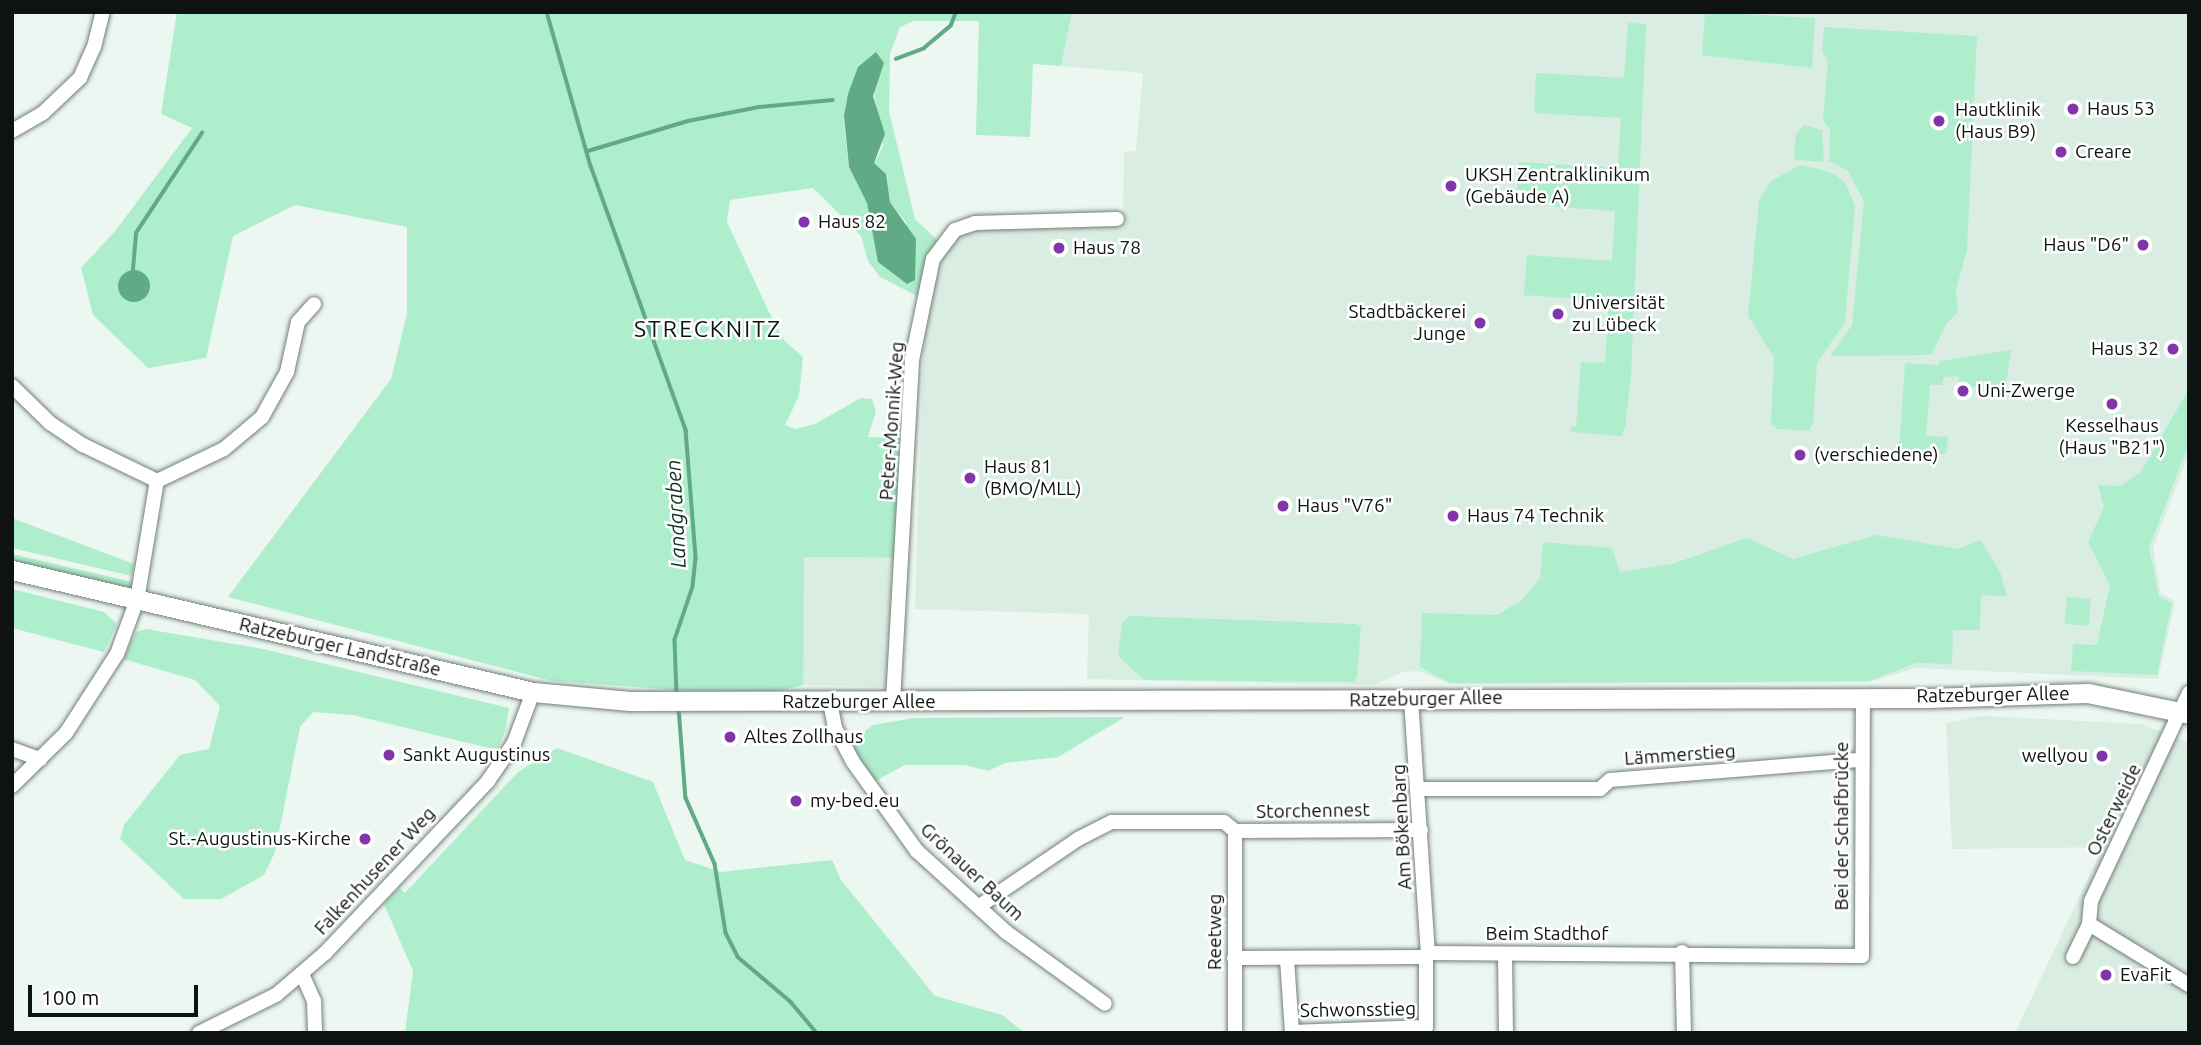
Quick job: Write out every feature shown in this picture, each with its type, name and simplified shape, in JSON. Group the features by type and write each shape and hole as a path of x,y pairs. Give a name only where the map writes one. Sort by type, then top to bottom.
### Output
{"main road":[{"name":"Ratzeburger Landstraße","path":"12,570 533,692 670,702"},
{"name":"Ratzeburger Allee","path":"670,702 1863,697 2088,693 2186,715"}],"street":[{"path":"12,131 43,113 80,78 94,47 103,12"},
{"name":"Peter-Monnik-Weg","path":"893,701 912,360 933,259 955,230 975,223 1116,219"},
{"path":"157,481 224,449 262,417 287,372 298,322 314,304"},
{"path":"12,386 50,423 83,445 157,481"},
{"path":"12,786 78,716 117,654 137,600 157,481"},
{"name":"Falkenhusener Weg","path":"199,1033 249,1011 302,974 488,781 514,743 533,692"},
{"name":"Osterweide","path":"2073,957 2089,924 2091,901 2186,715 2189,693"},
{"name":"Bei der Schafbrücke","path":"1862,956 1863,697"},
{"name":"Am Bökenbarg","path":"1411,699 1420,789 1427,955"},
{"name":"Grönauer Baum","path":"830,702 841,740 916,851 981,905 1006,932 1105,1004"},
{"path":"12,749 40,759"},
{"name":"Lämmerstieg","path":"1420,789 1600,789 1610,780 1861,760"},
{"name":"Storchennest","path":"981,905 1112,822 1224,822 1235,831 1421,830"},
{"name":"Reetweg","path":"1235,831 1235,1033"},
{"path":"2089,924 2189,985"},
{"path":"1682,953 1684,1033"},
{"name":"Beim Stadthof","path":"1234,958 1682,953 1862,956"},
{"path":"1505,954 1506,1033"},
{"name":"Schwonsstieg","path":"1287,959 1292,1032 1426,1027 1427,955"},
{"path":"302,974 312,991 315,1033"}],"shaded area":[{"path":"177,12 1072,12 1061,66 1033,64 1030,137 976,135 979,21 914,21 900,27 890,54 889,111 915,219 939,242 923,299 880,277 868,261 861,236 813,188 730,200 727,222 784,340 803,357 799,396 785,425 796,429 815,424 861,398 872,399 876,411 868,437 902,438 904,558 804,557 803,685 778,691 692,691 552,681 228,597 391,379 407,314 407,227 295,205 233,236 206,358 148,368 93,315 81,268 116,230 192,128 161,114","holes":["884,63 873,85 883,146 874,163 886,174 890,202 906,222 907,283 878,261 867,203 849,167 844,116"]},
{"name":"Universität zu Lübeck","path":"1072,12 2189,12 2189,453 2153,548 2161,594 2175,601 2158,679 1916,668 1869,682 1451,684 1418,671 1403,672 1374,685 1087,679 1089,614 915,609 923,356 932,272 955,230 1123,219 1124,152 1136,151 1143,73 1061,66"},
{"path":"1705,12 1815,18 1812,68 1702,55"},
{"path":"1628,23 1646,24 1631,376 1622,436 1571,432 1571,427 1576,427 1581,362 1605,363 1609,301 1524,295 1527,255 1612,261 1615,211 1516,204 1519,162 1618,168 1621,118 1534,113 1536,73 1624,78"},
{"path":"1824,27 1977,36 1967,249 1956,290 1958,312 1947,323 1931,355 1830,356 1852,325 1864,201 1848,171 1829,161 1830,129 1823,121 1828,60 1822,52"},
{"path":"876,52 884,63 873,96 885,134 874,163 886,174 890,202 916,239 915,280 907,284 878,262 867,203 849,167 844,116 848,94 858,67"},
{"path":"1804,125 1822,130 1824,162 1794,160 1796,134"},
{"path":"1800,165 1833,173 1846,184 1855,206 1845,322 1817,363 1813,424 1809,431 1777,429 1771,424 1774,357 1748,316 1759,200 1771,181"},
{"path":"134,270 145,275 150,286 145,297 134,302 123,297 118,286 123,275"},
{"path":"2011,350 2005,390 1999,383 1995,386 1981,382 1972,389 1958,387 1959,376 1944,377 1942,385 1930,385 1926,436 1948,437 1946,454 1899,451 1905,363 1938,365 1940,361"},
{"path":"2189,389 2189,443 2149,548 2159,597 2172,603 2157,675 2071,671 2073,644 2097,645 2110,585 2088,542 2104,507 2098,485 2120,486 2140,473"},
{"path":"12,518 134,564 132,576 12,548"},
{"path":"1876,535 1958,549 1981,540 2001,574 2007,596 1981,595 1980,630 1953,630 1952,664 1917,663 1869,681 1450,683 1420,667 1422,613 1497,615 1522,600 1540,578 1543,542 1612,548 1620,572 1672,564 1747,538 1793,559"},
{"path":"12,554 132,582 130,590 12,563"},
{"path":"804,557 904,559 902,687 802,685"},
{"path":"12,589 104,612 117,624 104,652 12,628"},
{"path":"2067,597 2091,599 2089,626 2065,624"},
{"path":"1130,616 1357,624 1361,627 1357,677 1354,682 1144,680 1118,656 1122,623"},
{"path":"146,629 263,649 509,708 505,731 497,750 353,715 313,712 300,727 275,852 264,875 221,899 184,899 120,839 124,825 180,755 209,749 220,706 195,680 123,659 136,632"},
{"path":"1982,716 2141,724 2189,743 2189,1033 2015,1033 2103,847 1952,849 1946,723"},
{"path":"1125,717 1058,757 1005,763 988,771 965,765 905,765 875,781 849,743 873,725 914,718"},
{"path":"557,748 653,782 685,860 721,872 832,860 841,880 935,996 1002,1015 1025,1033 405,1033 413,971 384,904 399,888 405,893 518,772"}],"waterway":[{"name":"Landgraben","path":"547,12 591,166 686,430 696,558 693,587 675,640 677,694"},
{"path":"896,59 924,48 951,25 956,12"},
{"path":"588,151 688,121 759,107 833,100"},
{"path":"133,269 136,233 202,133"},
{"name":"Landgraben","path":"679,708 686,798 715,864 726,933 738,957 791,1002 817,1033"}],"place":[{"name":"Haus 53","path":"2073,109"},
{"name":"Hautklinik (Haus B9)","path":"1939,121"},
{"name":"Creare","path":"2061,152"},
{"name":"UKSH Zentralklinikum (Gebäude A)","path":"1451,186"},
{"name":"Haus 82","path":"804,222"},
{"name":"Haus \"D6\"","path":"2143,245"},
{"name":"Haus 78","path":"1059,248"},
{"name":"Universität zu Lübeck","path":"1558,314"},
{"name":"Stadtbäckerei Junge","path":"1480,323"},
{"name":"Haus 32","path":"2173,349"},
{"name":"Uni-Zwerge","path":"1963,391"},
{"name":"Kesselhaus (Haus \"B21\")","path":"2112,404"},
{"name":"(verschiedene)","path":"1800,455"},
{"name":"Haus 81 (BMO/MLL)","path":"970,478"},
{"name":"Haus \"V76\"","path":"1283,506"},
{"name":"Haus 74 Technik","path":"1453,516"},
{"name":"Altes Zollhaus","path":"730,737"},
{"name":"Sankt Augustinus","path":"389,755"},
{"name":"wellyou","path":"2102,756"},
{"name":"my-bed.eu","path":"796,801"},
{"name":"St.-Augustinus-Kirche","path":"365,839"},
{"name":"EvaFit","path":"2106,975"}],"district":[{"name":"STRECKNITZ","path":"708,329"}]}
